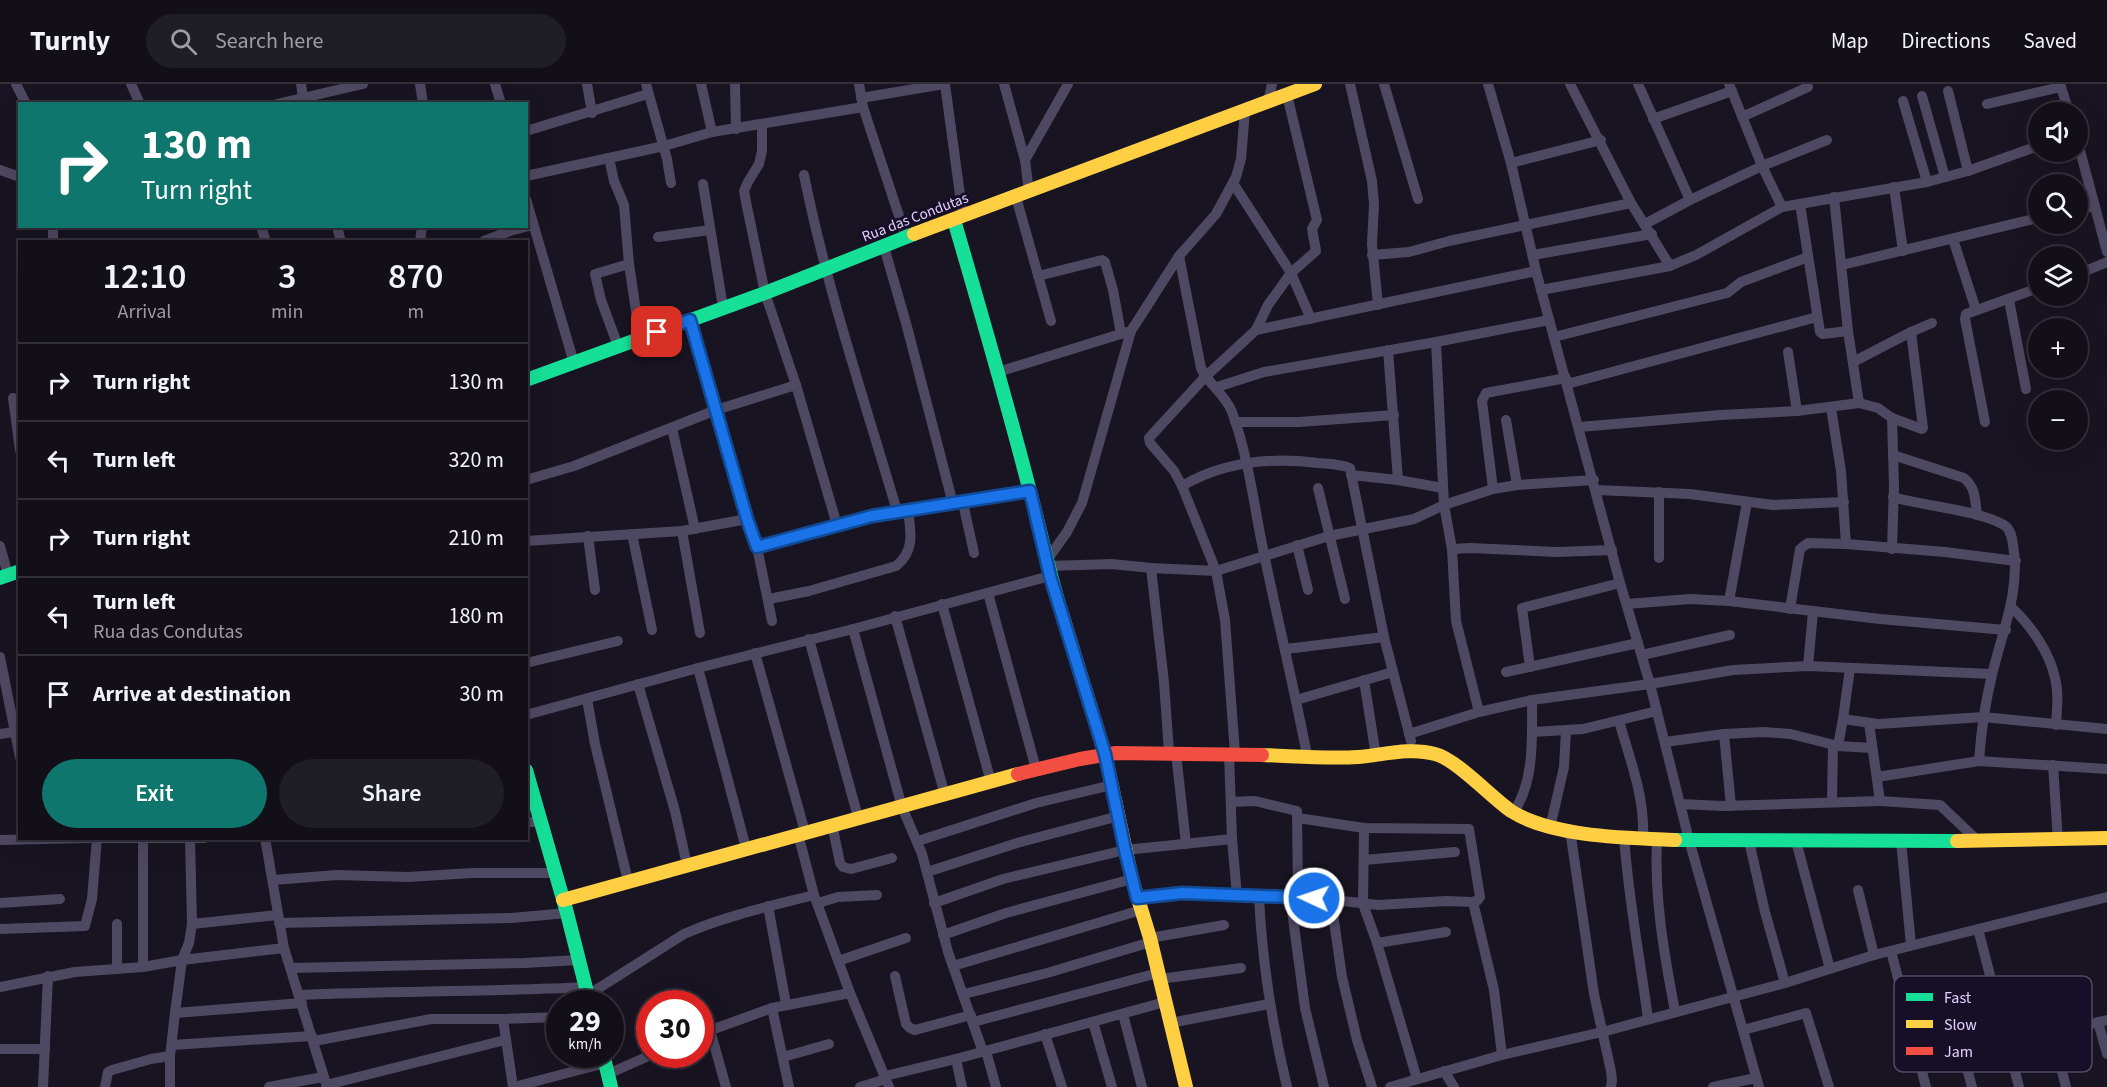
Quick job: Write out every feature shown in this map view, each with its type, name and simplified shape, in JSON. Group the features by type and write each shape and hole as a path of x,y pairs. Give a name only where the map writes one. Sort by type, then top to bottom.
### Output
{"street":[{"path":"16,84 25,102"},
{"path":"132,84 139,102"},
{"path":"301,84 304,101 363,84"},
{"path":"420,84 423,102"},
{"path":"495,84 500,102"},
{"path":"587,84 592,113"},
{"path":"701,84 712,132"},
{"path":"735,84 736,129"},
{"path":"859,84 862,103 906,237"},
{"path":"528,176 663,146 712,132 862,103 904,87 944,84 959,218 1049,567 1105,754 1132,879 1150,940 1186,1087"},
{"path":"1004,84 1025,160 1023,194 1038,276 1051,321"},
{"path":"1025,160 1068,84"},
{"path":"1268,102 1272,84"},
{"name":"Rua das Condutas","path":"528,379 765,293 906,237 1315,84"},
{"path":"1350,84 1372,181 1374,204 1372,255 1378,305"},
{"path":"1384,84 1418,199"},
{"path":"1488,84 1511,163 1536,271 1620,583 1650,684 1689,840 1758,1083 1713,1087"},
{"path":"1570,84 1601,140 1631,203 1670,266"},
{"path":"1638,84 1690,200"},
{"path":"1987,104 2060,86 2066,102"},
{"path":"1742,117 1808,87"},
{"path":"1653,119 1730,88 1762,166 1782,207"},
{"path":"528,130 592,113 647,89 663,146 670,183"},
{"path":"1948,91 1968,171"},
{"path":"1237,896 1231,802 1231,670 1216,571 1182,486 1174,471 1150,443 1149,438 1205,377 1256,330 1268,306 1291,273 1316,252 1312,229 1317,220 1287,95"},
{"path":"1922,96 1945,177"},
{"path":"1903,100 1927,182"},
{"path":"1049,567 1082,503 1126,333 1179,256 1216,214 1233,183 1241,159 1245,110"},
{"path":"762,124 762,151 759,164 744,191 765,293 796,385 837,525"},
{"path":"1511,163 1601,140"},
{"path":"1533,255 1648,229 1690,200 1762,166 1827,140"},
{"path":"1541,290 1670,266 1696,255 1782,207 1927,182 1968,171 2028,150"},
{"path":"609,158 614,181 624,205 629,264 640,338"},
{"path":"2083,162 2105,233 2107,252"},
{"path":"0,170 18,176"},
{"path":"769,599 809,591 896,566 904,560 910,550 911,538 853,370 825,269 804,175"},
{"path":"1233,183 1291,273 1311,319"},
{"path":"703,184 723,307"},
{"path":"1894,187 1903,251"},
{"path":"1834,197 1848,331 1859,403"},
{"path":"1372,255 1409,252 1449,241 1631,203"},
{"path":"1800,204 1820,332 1823,334 1848,331"},
{"path":"528,206 574,363"},
{"path":"2088,208 2095,206"},
{"path":"1842,265 2028,220"},
{"path":"528,226 533,225"},
{"path":"487,240 522,228"},
{"path":"658,237 710,230"},
{"path":"1953,238 1976,310"},
{"path":"884,247 974,552"},
{"path":"1179,256 1198,355 1205,377 1217,387 1226,400 1247,462 1264,555 1307,755"},
{"path":"1554,337 1730,292 1741,282 1808,257"},
{"path":"1038,276 1102,260 1105,262 1126,333"},
{"path":"2088,270 2107,262"},
{"path":"618,346 601,300 595,274 629,264"},
{"path":"1256,330 1536,271"},
{"path":"1984,422 1965,319 1966,314 2028,292"},
{"path":"2009,300 2026,389"},
{"path":"1493,489 1482,401 1486,393 1566,381 1817,317"},
{"path":"690,320 757,547 772,621"},
{"path":"1217,387 1264,372 1549,320"},
{"path":"1853,362 1932,323"},
{"path":"1579,427 1797,411 1859,403 1878,408 1893,418 1920,429 1923,428 1911,332"},
{"path":"998,372 1126,333"},
{"path":"1436,342 1444,505 1452,549 1456,621 1479,712"},
{"path":"1388,350 1398,480"},
{"path":"1788,352 1797,411"},
{"path":"528,479 574,466 716,410 796,385"},
{"path":"0,400 16,397 18,424"},
{"path":"1831,408 1839,448 1846,544"},
{"path":"1235,422 1299,422 1394,415"},
{"path":"1892,549 1893,418"},
{"path":"1506,420 1517,485"},
{"path":"672,428 695,529"},
{"path":"1893,455 1964,478 1974,490 1977,515"},
{"path":"1182,486 1200,476 1247,462 1305,461 1348,467 1384,636 1414,751"},
{"path":"1351,475 1443,488"},
{"path":"528,714 988,593 1049,567 1112,564 1216,571 1329,536 1414,519 1444,505 1493,489 1517,485 1595,485 1773,505 1844,502"},
{"path":"1318,488 1345,599"},
{"path":"757,547 837,525 903,511 1030,491"},
{"path":"1659,492 1659,558"},
{"path":"1893,497 1977,515 2004,525 2012,536 2016,561 2011,607 1992,674 1983,717 1979,761"},
{"path":"1729,601 1747,502"},
{"path":"528,541 682,531 747,519"},
{"path":"682,531 700,633"},
{"path":"632,534 652,630"},
{"path":"588,536 595,590"},
{"path":"1790,609 1800,549 1808,543 1846,544 2016,561"},
{"path":"1297,545 1308,590"},
{"path":"0,546 9,575"},
{"path":"1452,549 1557,552 1612,550"},
{"path":"1151,568 1172,752 1186,844"},
{"path":"1530,666 1522,608 1620,583"},
{"path":"988,593 1036,770"},
{"path":"1627,604 1690,599 1729,601 1813,612 2006,630"},
{"path":"942,604 991,782"},
{"path":"2011,607 2022,617 2048,658 2055,676 2056,725"},
{"path":"1808,666 1813,612"},
{"path":"895,616 945,795"},
{"path":"853,629 902,807 918,841 943,935 996,1087"},
{"path":"1642,655 1730,635"},
{"path":"1286,649 1384,636"},
{"path":"808,639 858,817"},
{"path":"528,663 618,641"},
{"path":"1506,672 1638,643"},
{"path":"755,653 816,899 850,993 886,1081"},
{"path":"0,657 17,731 0,734"},
{"path":"1409,734 1479,712 1532,700 1733,670 1808,666 1992,674"},
{"path":"698,668 746,848"},
{"path":"1832,802 1836,745 1843,719 1850,668"},
{"path":"1296,700 1393,672"},
{"path":"1364,680 1376,756"},
{"path":"638,684 675,811 687,866"},
{"path":"587,699 595,744 628,880"},
{"path":"1513,813 1525,791 1532,732 1532,700"},
{"path":"1532,732 1566,731 1619,722 1657,711"},
{"path":"1843,719 1869,723 1898,723 1983,717 2107,729"},
{"path":"1619,722 1641,796 1656,862 1661,931 1675,1011"},
{"path":"1869,723 1880,801"},
{"path":"1550,828 1564,767 1566,731"},
{"path":"1665,742 1724,734 1764,732 1791,734 1836,745 1872,748"},
{"path":"1724,734 1731,806"},
{"path":"192,924 278,919 512,918 565,907 628,880 687,866 831,824 1105,754 1172,752 1376,756 1414,751 1436,754 1513,813 1533,824 1624,836 1796,842 2058,841 2107,838"},
{"path":"1877,777 1979,761 2107,769"},
{"path":"2053,765 2058,841"},
{"path":"528,776 587,990"},
{"path":"918,841 1036,803 1112,785"},
{"path":"1231,802 1255,801 1296,810 1298,818 1294,896 1305,1008 1324,1087"},
{"path":"1680,804 1731,806 1880,801 1940,805 1978,841"},
{"path":"927,872 1017,843 1119,816"},
{"path":"953,966 1169,893 1259,897 1294,896 1363,904 1473,902 1480,897 1469,829 1364,828 1298,818"},
{"path":"528,822 542,822"},
{"path":"831,824 840,863 843,867 851,868 892,858"},
{"path":"1364,828 1363,904 1417,1079"},
{"path":"1570,830 1585,936 1611,1071 1611,1087"},
{"path":"1624,836 1626,872 1648,1019"},
{"path":"934,903 1003,879 1125,850 1232,839"},
{"path":"0,840 18,840"},
{"path":"0,929 85,926 92,899 99,840"},
{"path":"143,840 143,968"},
{"path":"170,1087 171,1051 182,960 192,924 190,840"},
{"path":"265,840 284,948 326,1083"},
{"path":"1749,841 1765,912 1785,983"},
{"path":"1901,841 1911,945"},
{"path":"1796,842 1830,969"},
{"path":"1365,861 1455,852"},
{"path":"273,880 337,875 408,877 472,873 556,873"},
{"path":"943,935 1006,913 1132,879"},
{"path":"1858,890 1874,955"},
{"path":"596,990 684,934 700,927 768,906 816,899 877,895"},
{"path":"1259,897 1261,939 1269,1004 1287,1087"},
{"path":"1390,1087 1502,1055 1602,1032 1785,983 1911,945 2107,897"},
{"path":"0,903 60,899"},
{"path":"1331,900 1342,977 1372,1087"},
{"path":"1473,902 1492,980 1502,1055"},
{"path":"768,906 786,1004"},
{"path":"117,924 117,969"},
{"path":"963,994 1047,972 1150,940 1224,925"},
{"path":"1978,929 1990,976"},
{"path":"1377,944 1446,932"},
{"path":"838,961 906,938"},
{"path":"0,987 75,972 143,968 182,960 284,948"},
{"path":"1891,951 1897,976"},
{"path":"291,968 579,960"},
{"path":"895,976 906,1024 915,1030 1159,976 1241,969"},
{"path":"43,1087 48,976"},
{"path":"175,1013 364,992 546,993"},
{"path":"714,1029 786,1004 850,993"},
{"path":"860,1087 1165,1002"},
{"path":"1170,1023 1269,1004"},
{"path":"772,1008 789,1087"},
{"path":"1743,1030 1806,1012 1829,1087"},
{"path":"1123,1014 1142,1087"},
{"path":"105,1087 108,1072 171,1051 313,1038 431,1019 546,1017"},
{"path":"503,1019 514,1087 607,1069 636,1060"},
{"path":"2103,1021 2107,1054"},
{"path":"1093,1022 1112,1087"},
{"path":"1045,1034 1062,1087"},
{"path":"269,1087 326,1083 505,1040"},
{"path":"783,1057 829,1044"},
{"path":"0,1049 45,1049"},
{"path":"714,1056 726,1087"},
{"path":"956,1059 962,1087"},
{"path":"1444,1071 1454,1087"},
{"path":"1922,1072 1926,1087"},
{"path":"1968,1072 1972,1087"},
{"path":"2015,1072 2019,1087"},
{"path":"2062,1072 2066,1087"}],"traffic: fast":[{"path":"954,220 1063,617"},
{"path":"528,379 765,293 914,234"},
{"path":"0,578 18,572"},
{"path":"528,777 586,990"},
{"path":"1675,840 1957,841"},
{"path":"606,1068 611,1087"}],"traffic: slow":[{"path":"914,234 1315,84"},
{"path":"1063,617 1105,754 1132,879 1150,938 1186,1087"},
{"path":"1262,755 1346,758 1406,751 1426,752 1453,763 1503,805 1528,820 1568,831 1590,834 1675,840"},
{"path":"563,900 1018,774"},
{"path":"1957,841 2107,838"}],"traffic: jam":[{"path":"1018,774 1116,753 1262,755"}],"route":[{"path":"657,332 690,320 757,547 872,516 1030,491 1050,576 1105,754 1137,898 1182,893 1314,898"}]}
